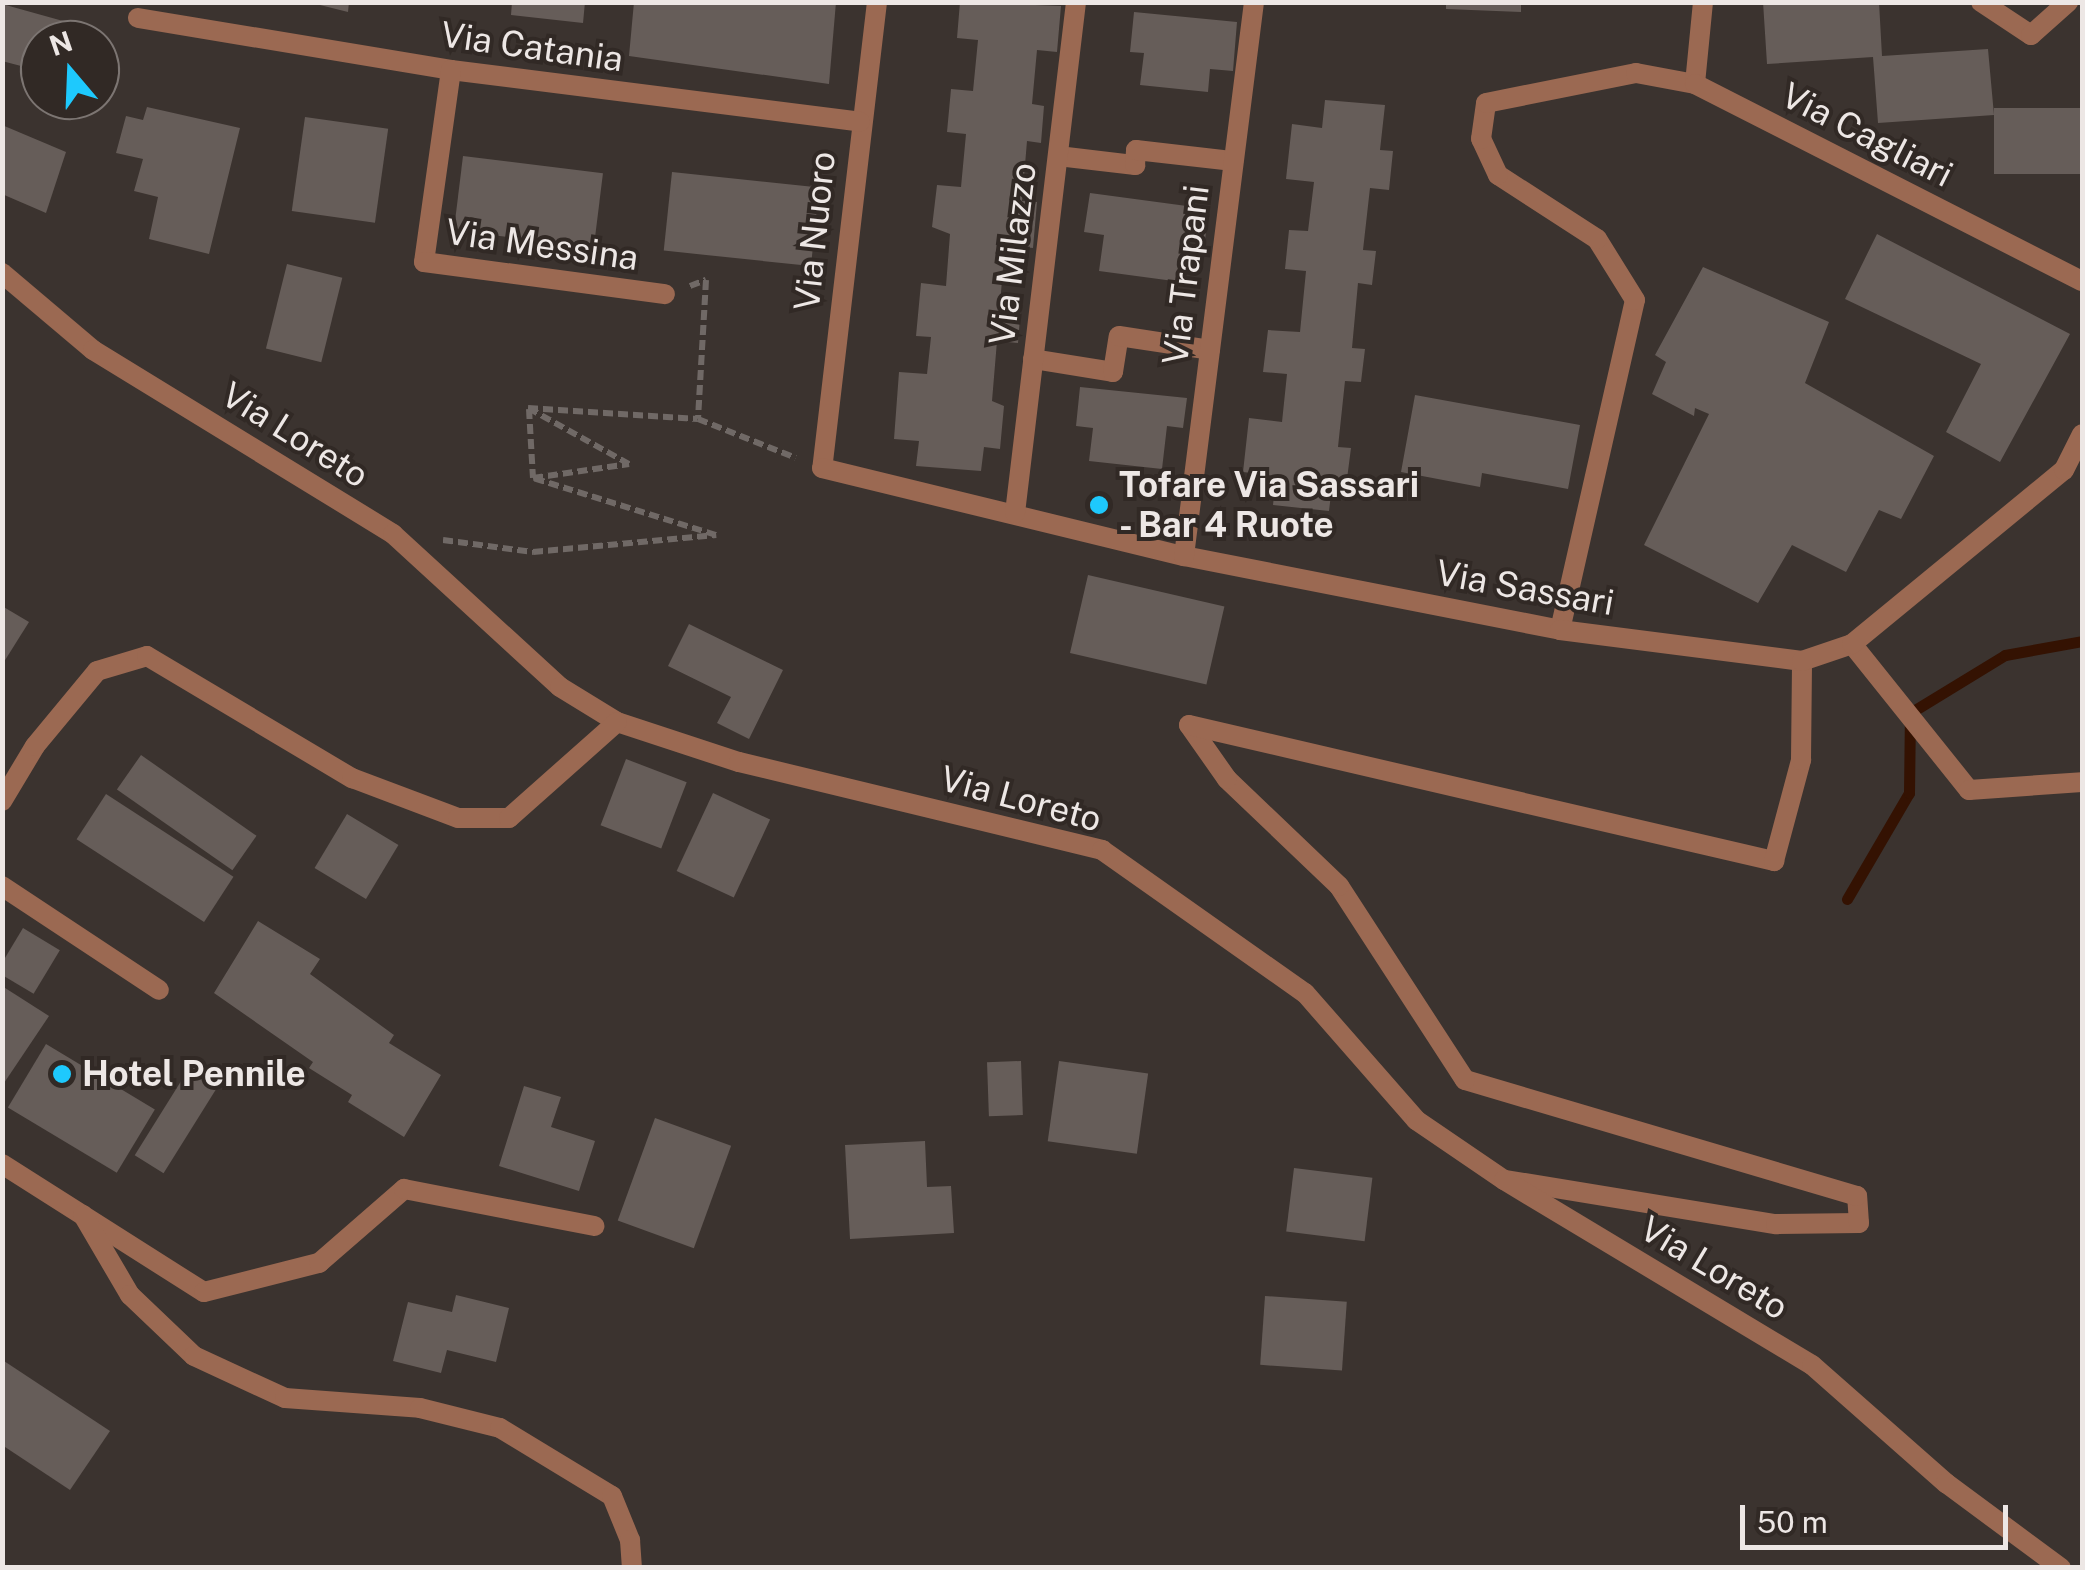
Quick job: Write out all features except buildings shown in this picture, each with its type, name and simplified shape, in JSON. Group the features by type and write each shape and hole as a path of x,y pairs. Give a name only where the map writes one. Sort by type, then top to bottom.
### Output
{"street":[{"name":"Via Nuoro","path":"822,468 877,2"},
{"name":"Via Milazzo","path":"1015,513 1076,2"},
{"name":"Via Trapani","path":"1184,556 1254,2"},
{"path":"1695,84 1703,2"},
{"path":"1981,2 2031,36 2068,2"},
{"name":"Via Catania","path":"138,18 451,70 860,122"},
{"name":"Via Messina","path":"451,70 424,262 665,294"},
{"name":"Via Cagliari","path":"1560,630 1635,300 1597,240 1498,175 1481,139 1486,103 1636,73 1695,84 2082,281"},
{"path":"1058,156 1135,165 1136,150 1233,161"},
{"name":"Via Loreto","path":"2,273 93,350 393,534 560,687 617,722 739,762 1102,850 1305,993 1416,1120 1504,1180 1812,1364 1946,1484 2062,1568"},
{"path":"1034,359 1113,372 1119,336 1210,350"},
{"name":"Via Sassari","path":"822,468 1184,556 1560,630 1802,661 1852,644 2064,470 2082,434"},
{"path":"1852,644 1885,692 1969,790 2082,782"},
{"path":"2,801 35,746 97,671 148,656 352,778 458,818 509,818 617,722"},
{"path":"1504,1180 1776,1224 1859,1223 1857,1196 1465,1080 1339,886 1227,779 1189,725 1774,861 1800,760 1802,661"},
{"path":"2,886 159,990"},
{"path":"2,1164 204,1292 319,1263 404,1188 594,1226"},
{"path":"82,1215 130,1295 194,1356 284,1398 420,1408 500,1428 612,1496 630,1540 632,1568"}],"path":[{"path":"665,294 706,280 698,419"},
{"path":"528,408 698,419 822,468"},
{"path":"528,408 630,464 533,478"},
{"path":"528,408 533,478"},
{"path":"393,534 534,552 716,535 533,478"}],"waterway":[{"path":"1847,899 1909,793 1910,713 2005,655 2082,641"}],"place":[{"name":"Tofare Via Sassari - Bar 4 Ruote","path":"1099,505"},
{"name":"Hotel Pennile","path":"62,1074"}]}
